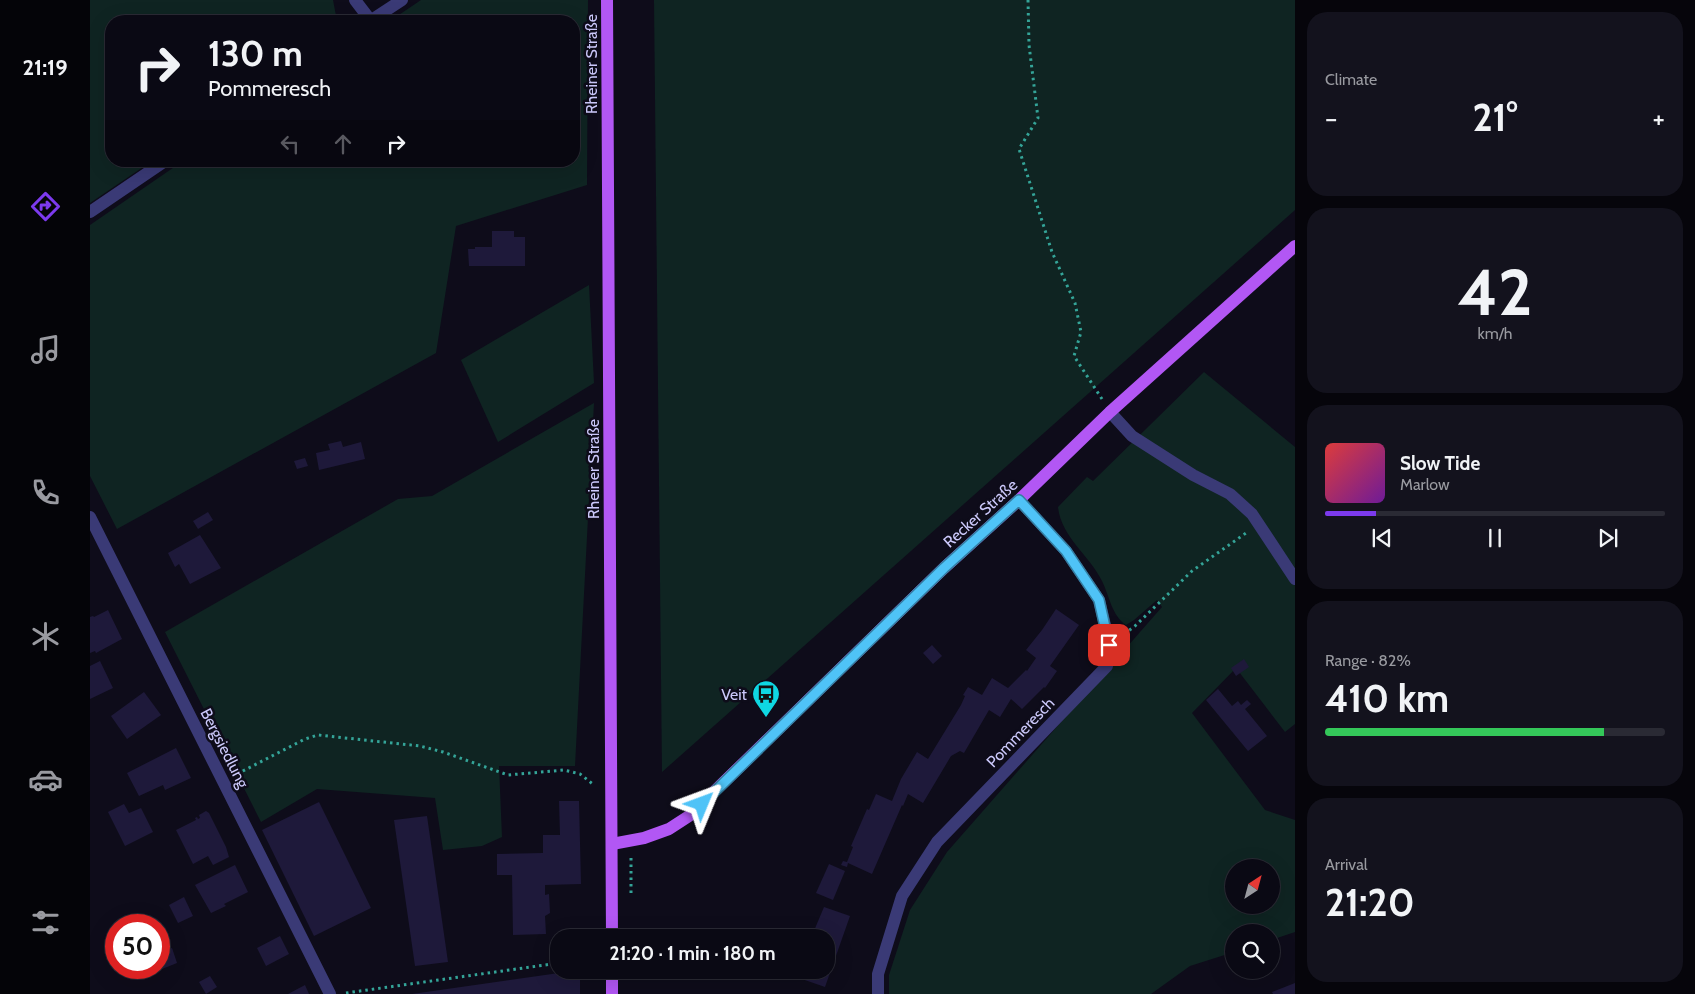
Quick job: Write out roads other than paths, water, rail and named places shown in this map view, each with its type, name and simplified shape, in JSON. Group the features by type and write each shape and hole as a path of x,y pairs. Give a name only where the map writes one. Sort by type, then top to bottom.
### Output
{"main road":[{"name":"Rheiner Straße","path":"607,0 612,929"},
{"name":"Recker Straße","path":"612,844 644,838 669,829 689,816 944,568 1019,500 1110,412 1295,246"},
{"path":"612,979 612,994"}],"street":[{"path":"355,0 366,15"},
{"path":"379,15 402,0"},
{"path":"90,212 156,167"},
{"path":"1110,412 1132,436 1193,475 1230,494 1252,514 1295,579"},
{"name":"Pommeresch","path":"878,994 878,974 902,896 937,842 1106,666 1109,645 1099,600 1066,551 1019,500"},
{"name":"Bergsiedlung","path":"90,517 330,994"}],"place":[{"name":"Veit","path":"766,718"}]}
